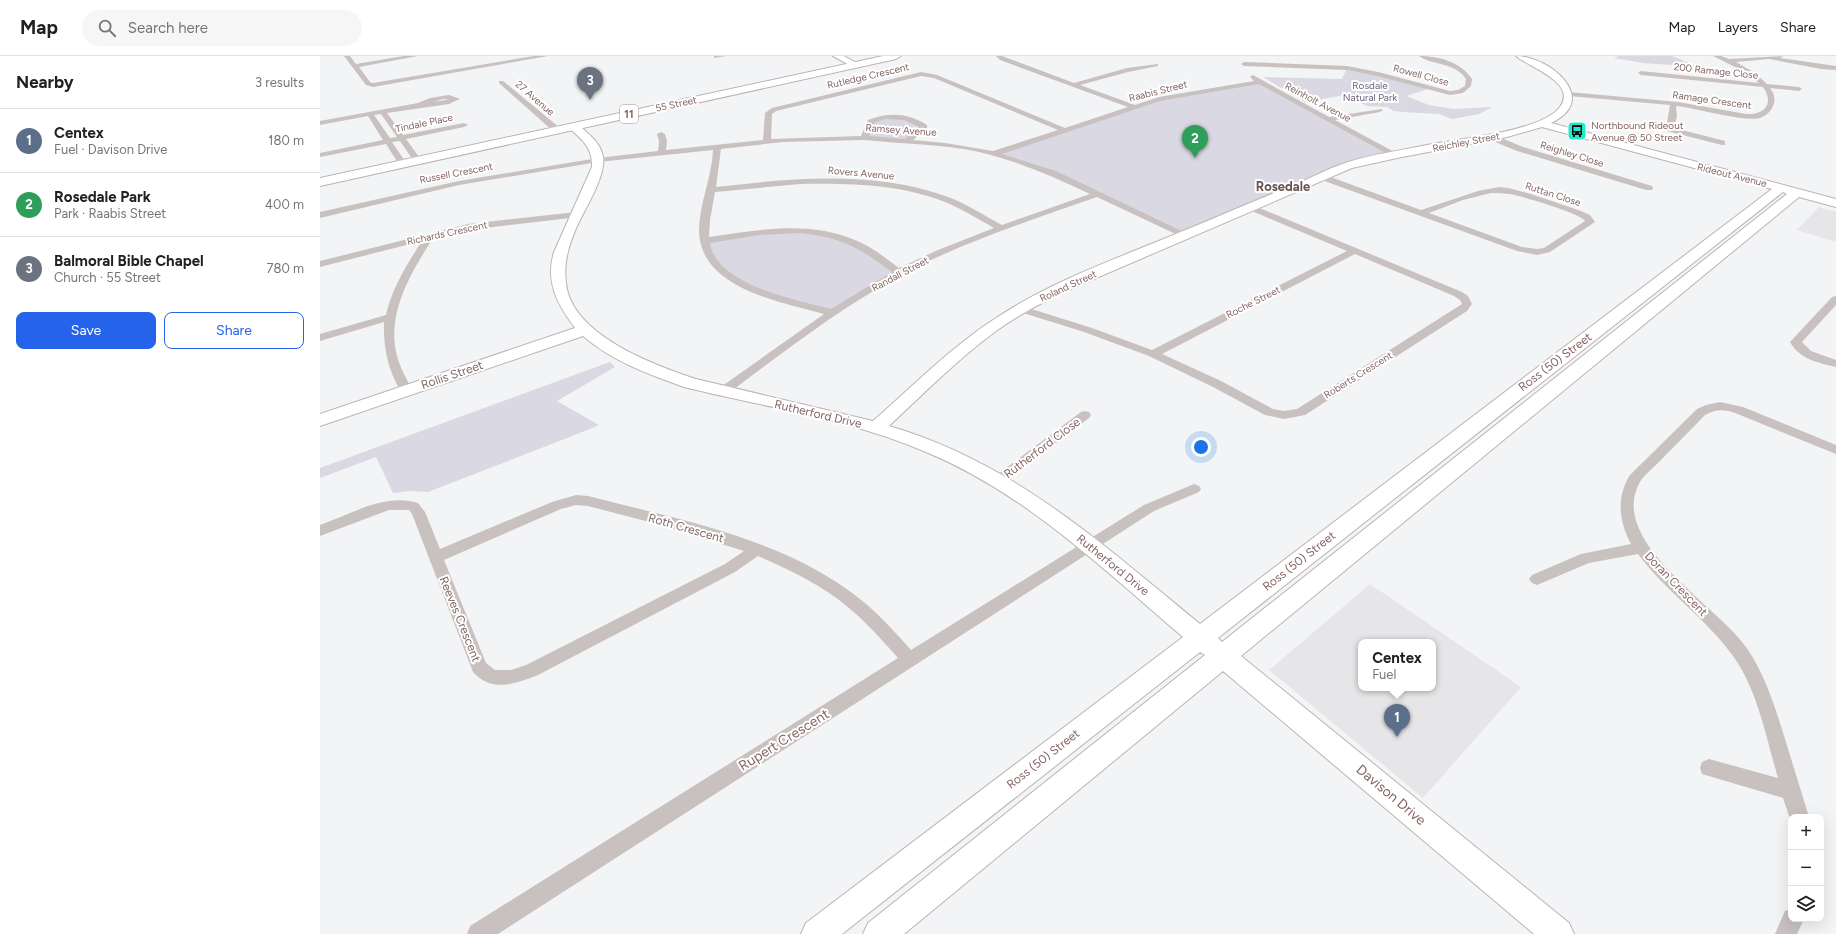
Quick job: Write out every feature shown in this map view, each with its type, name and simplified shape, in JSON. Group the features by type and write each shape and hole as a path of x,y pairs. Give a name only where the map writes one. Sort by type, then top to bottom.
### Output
{"main road":[{"name":"55 Street","path":"320,182 574,127 858,61 896,56"}],"street":[{"path":"347,56 368,84 377,85 545,56"},
{"path":"355,66 415,56"},
{"path":"837,56 858,61"},
{"path":"999,56 1002,59 1134,107"},
{"name":"Reinholt Avenue","path":"1242,56 1244,64 1253,77 1260,82 1396,155"},
{"name":"Rowell Close","path":"1244,64 1329,63 1446,92 1459,92 1468,86 1470,79 1464,71 1445,62 1422,56"},
{"path":"1520,56 1541,66 1560,79 1569,94"},
{"path":"1716,56 1749,72 1765,86"},
{"path":"1728,61 1785,56"},
{"path":"1796,56 1836,64"},
{"path":"1771,58 1821,67 1836,68"},
{"path":"1073,85 1127,70 1156,65"},
{"name":"200 Ramage Close","path":"1641,73 1799,89"},
{"name":"Rutledge Crescent","path":"767,141 769,113 774,109 924,74 935,76 1065,130"},
{"name":"27 Avenue","path":"501,82 557,130"},
{"name":"Raabis Street","path":"993,154 1134,107 1179,95 1260,82"},
{"name":"Ramage Crescent","path":"1569,94 1707,108 1744,115 1759,116 1764,113 1771,104 1771,95 1765,86"},
{"name":"Reichley Street","path":"1289,191 1361,163 1490,137 1541,124 1553,118 1565,108 1569,94"},
{"path":"320,123 420,104"},
{"path":"1672,104 1673,116 1670,129 1722,143"},
{"path":"1327,119 1380,110"},
{"path":"383,112 418,161"},
{"path":"370,114 403,164"},
{"path":"864,138 871,122 894,116 906,118 924,127 907,140"},
{"name":"Rideout Avenue","path":"1541,124 1683,163 1716,175 1787,192"},
{"name":"Tindale Place","path":"320,155 464,125"},
{"path":"574,127 593,144 598,160"},
{"path":"661,134 663,141 662,152"},
{"name":"Reighley Close","path":"1490,137 1520,149 1649,188"},
{"name":"Ramsey Avenue","path":"598,160 767,141 815,138 907,140 993,154 1043,169 1185,235"},
{"path":"717,147 716,167 704,230 704,241 710,255 718,266 741,283 776,298 832,313"},
{"name":"Rutherford Drive","path":"598,160 595,175 562,248 557,272 564,302 585,330 610,349 634,362 662,374 722,392 876,428 914,440 999,480 1061,522 1224,656"},
{"name":"Russell Crescent","path":"320,215 459,183 598,160"},
{"name":"Ruttan Close","path":"1322,177 1520,249 1537,252 1547,250 1590,222 1587,217 1578,213 1513,192 1498,190 1459,199 1422,213"},
{"name":"Rovers Avenue","path":"711,190 806,180 874,184 902,188 938,198 959,206 1001,228"},
{"name":"Roland Street","path":"876,428 968,345 990,328 1021,309 1068,285 1289,191"},
{"path":"1787,192 1836,203"},
{"path":"1787,192 1836,208"},
{"name":"Ross (50) Street","path":"816,934 1202,637 1495,408 1787,192"},
{"name":"Ross (50) Street","path":"879,934 1224,656 1787,192"},
{"name":"Randall Street","path":"722,392 832,313 900,272 950,248 1097,194"},
{"name":"Roberts Crescent","path":"1021,309 1088,330 1153,354 1217,384 1269,412 1284,415 1301,412 1444,322 1463,309 1467,304 1464,298 1458,294 1250,207"},
{"name":"Richards Crescent","path":"320,264 431,235 480,225 576,215"},
{"path":"704,241 777,232 826,234 857,244 900,272"},
{"path":"406,390 391,353 389,340 391,317 395,300 403,279 431,235"},
{"name":"Roche Street","path":"1153,354 1354,251"},
{"path":"1836,299 1796,342 1805,352 1836,364"},
{"path":"320,338 391,317"},
{"name":"Rollis Street","path":"320,420 585,330"},
{"name":"Doran Crescent","path":"1798,814 1762,693 1750,667 1724,634 1658,569 1641,548 1631,525 1627,510 1627,500 1631,484 1635,478 1706,409 1718,406 1739,410 1836,450"},
{"name":"Rutherford Close","path":"999,480 1084,416"},
{"name":"Rupert Crescent","path":"478,934 1149,508 1194,489"},
{"name":"Roth Crescent","path":"436,557 557,505 576,500 588,501 667,522 756,550 807,573 844,596 878,625 910,660"},
{"name":"Reeves Crescent","path":"320,531 387,505 407,504 413,506 418,512 479,667 489,676 500,679 510,678 532,670 730,568 756,550"},
{"path":"1537,579 1586,558 1641,548"},
{"name":"Davison Drive","path":"1224,656 1558,934"},
{"path":"1709,768 1792,791"},
{"path":"1786,934 1792,922"}],"shaded area":[{"path":"1819,207 1836,212 1836,242 1797,230"},
{"path":"1370,584 1521,687 1423,798 1269,670"}],"green space":[{"path":"1619,56 1672,56 1699,67 1643,63 1614,58"},
{"name":"Rosdale Natural Park","path":"1346,70 1386,77 1428,89 1406,96 1429,105 1453,109 1492,107 1479,114 1452,119 1439,114 1394,111 1387,107 1367,106 1345,95 1305,102 1263,77 1342,79"},
{"path":"1260,82 1396,155 1361,163 1185,235 1043,169 993,154 1147,103"},
{"path":"894,116 923,126 907,141 864,138 870,123"},
{"path":"795,231 836,236 899,273 832,313 786,301 724,272 704,241"},
{"path":"610,362 615,367 557,401 599,425 585,431 428,492 409,491 393,493 376,457 320,478 320,468"}],"place":[{"name":"Balmoral Bible Chapel","path":"590,100"},
{"name":"Northbound Rideout Avenue @ 50 Street","path":"1577,131"},
{"name":"Rosedale Park","path":"1195,158"},
{"name":"Centex","path":"1397,737"}],"district":[{"name":"Rosedale","path":"1283,186"}]}
